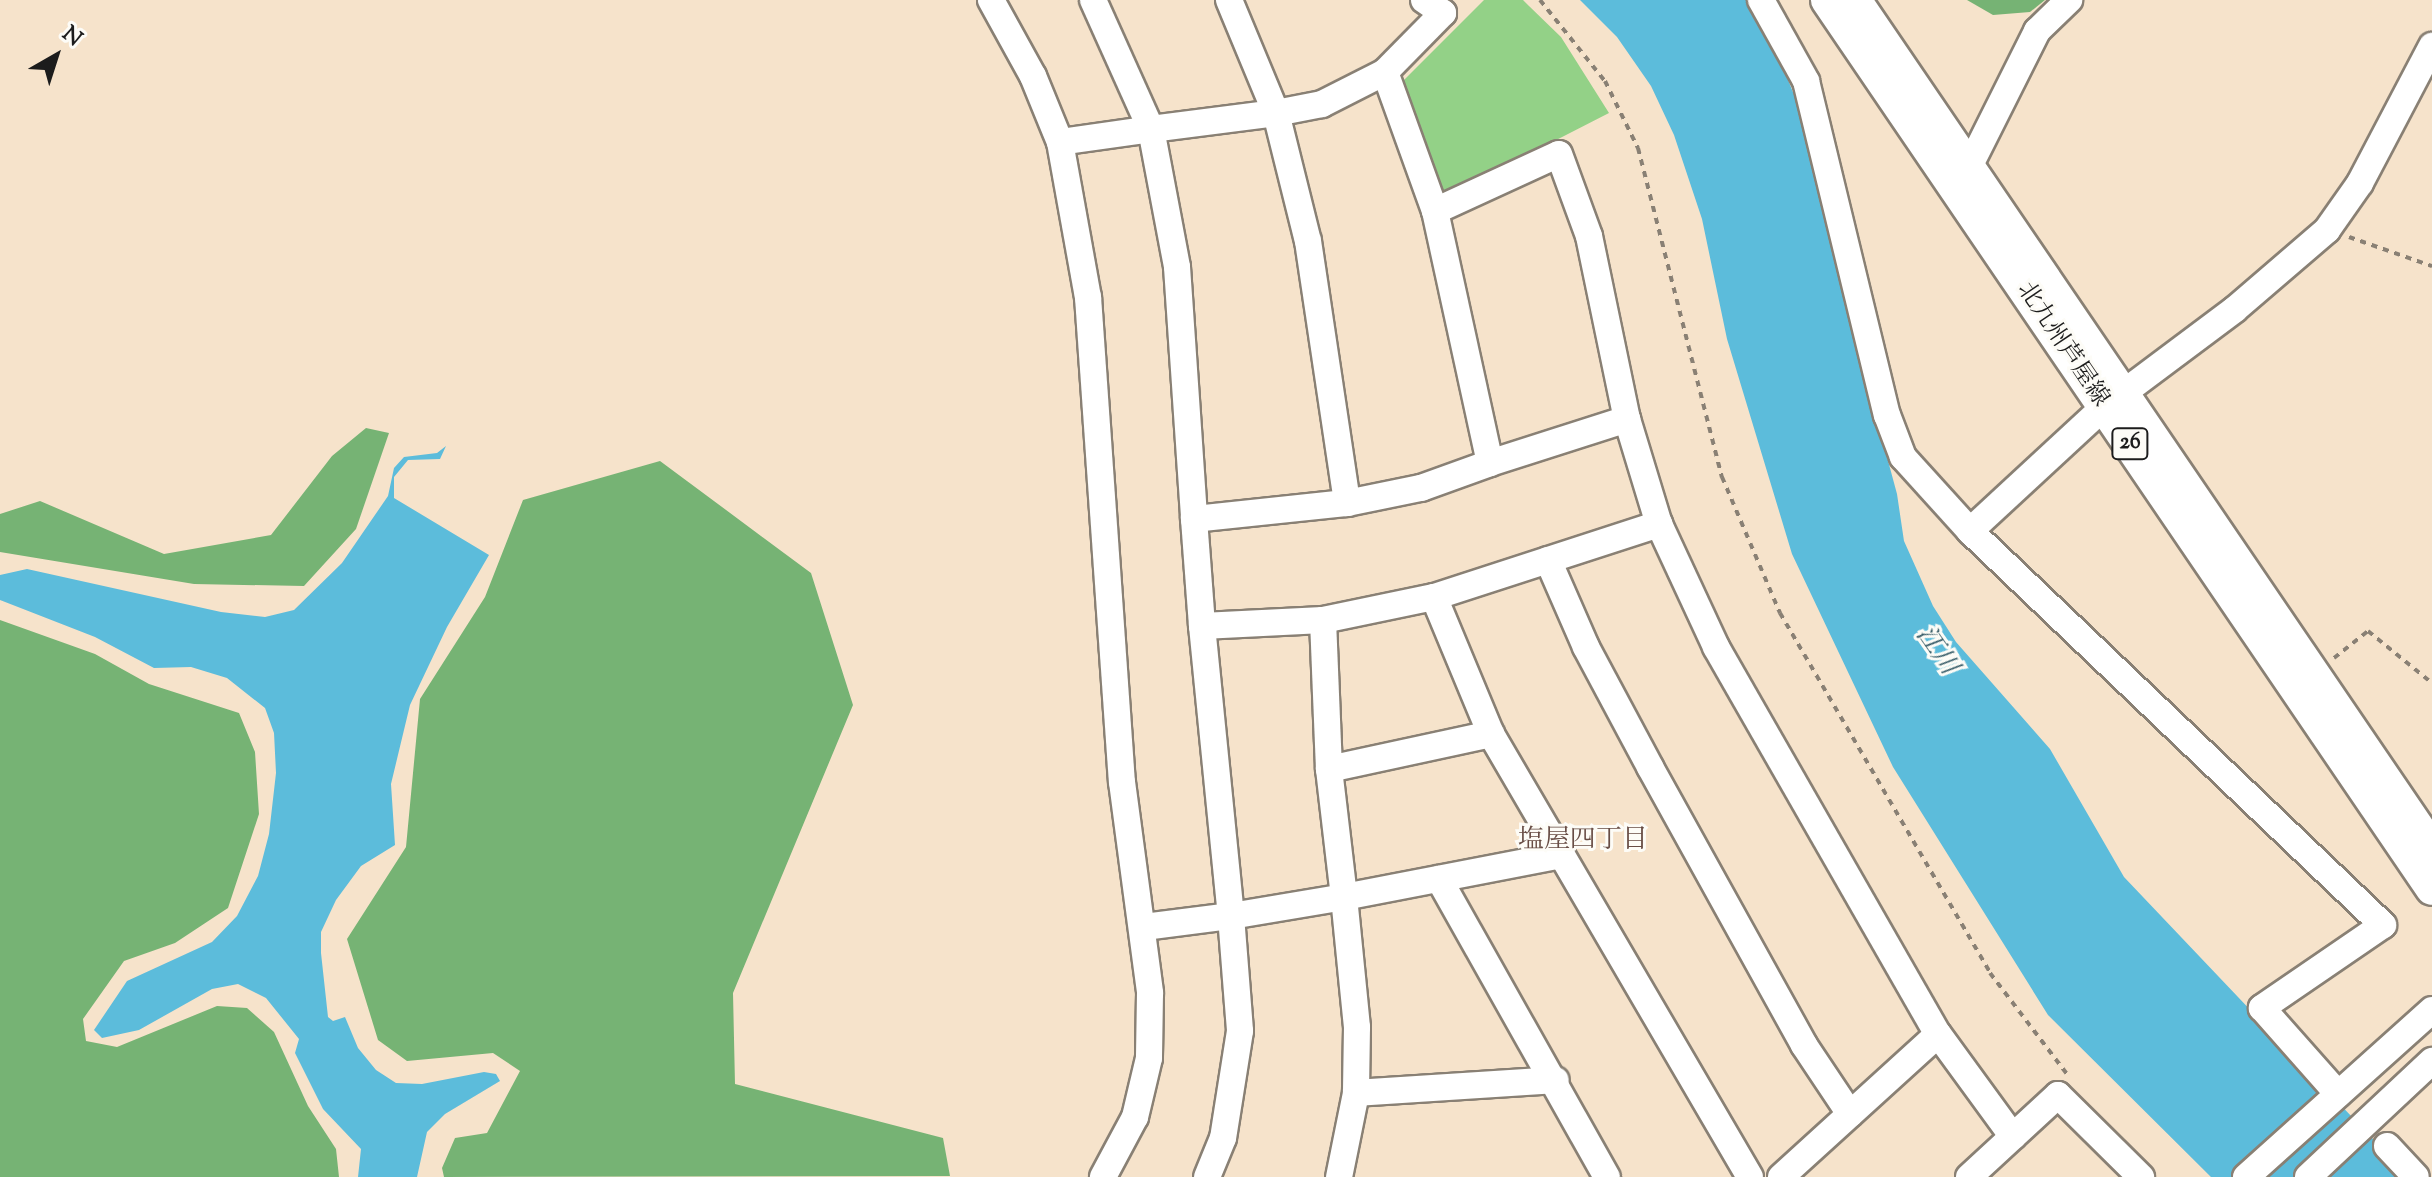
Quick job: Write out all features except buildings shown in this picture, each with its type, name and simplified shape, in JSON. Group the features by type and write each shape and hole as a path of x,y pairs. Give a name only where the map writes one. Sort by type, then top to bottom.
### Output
{"main road":[{"name":"北九州芦屋線","path":"1827,0 2113,401 2314,674 2432,848"},
{"name":"北九州芦屋線","path":"1855,0 1970,165 2113,401 2432,889"}],"street":[{"path":"991,0 1033,76 1060,142 1088,297 1122,782 1144,927 1149,1058 1135,1117 1103,1177"},
{"path":"1093,0 1151,129 1177,267 1202,626 1240,1031 1223,1138 1207,1177"},
{"path":"1229,0 1276,113 1308,241 1347,503"},
{"path":"1060,142 1322,104 1385,72 1443,13 1424,0"},
{"path":"1761,0 1806,81 1887,415 1903,457 1970,531 2383,925 2262,1008 2338,1094"},
{"path":"1970,165 2037,31 2069,0"},
{"path":"1970,531 2113,401 2327,230 2360,183 2432,46"},
{"path":"1385,72 1403,110 1435,211 1490,463"},
{"path":"1435,211 1559,154 1589,236 1627,419 1659,524 1716,647 1938,1034 2013,1137"},
{"path":"1194,519 1347,503 1421,488 1627,419"},
{"path":"1202,626 1323,620 1434,597 1659,524"},
{"path":"1548,560 1586,647 1650,767 1804,1045 1850,1114"},
{"path":"1434,597 1491,734 1750,1177"},
{"path":"1323,620 1329,769 1357,1027 1356,1093 1339,1177"},
{"path":"1329,769 1491,734"},
{"path":"1144,927 1344,897 1562,855"},
{"path":"1439,879 1556,1080 1607,1177"},
{"path":"2257,1173 2338,1094 2432,1010"},
{"path":"1781,1177 1938,1034"},
{"path":"2308,1177 2432,1061"},
{"path":"1356,1093 1556,1080"},
{"path":"1969,1177 2058,1095 2141,1177"},
{"path":"2387,1146 2416,1177"}],"path":[{"path":"1540,0 1605,81 1638,148 1722,477 1780,613 1990,973 2069,1077"},
{"path":"2327,230 2432,266"},
{"path":"2314,674 2368,631 2432,683"}],"green space":[{"path":"1484,0 1523,0 1561,37 1609,113 1449,195 1438,190 1401,83"},
{"path":"1967,0 2045,0 2030,12 1993,15"},
{"path":"366,428 389,433 356,529 304,586 194,584 0,552 0,514 40,501 164,554 271,535 332,456"},
{"path":"660,461 811,573 853,705 733,993 735,1084 943,1138 950,1176 444,1177 442,1168 455,1138 487,1133 520,1071 493,1053 407,1061 378,1040 347,939 406,847 420,699 485,597 523,500"},
{"path":"0,620 95,654 149,684 239,713 255,752 259,814 228,908 175,943 124,961 83,1019 86,1041 117,1047 217,1006 247,1008 274,1032 308,1106 336,1149 339,1177 0,1177"}],"water":[{"name":"江川","path":"1580,0 1747,0 1771,37 1808,130 1842,290 1897,494 1904,541 1933,606 1956,642 2050,749 2124,877 2409,1177 2211,1177 2048,1015 1893,767 1792,554 1727,339 1702,219 1674,135 1651,86 1617,37"},
{"path":"446,446 440,459 408,460 394,477 394,498 489,555 447,627 410,705 391,784 395,845 361,866 336,900 321,932 321,953 328,1017 333,1021 345,1017 358,1048 376,1070 396,1083 422,1084 484,1072 496,1074 500,1081 445,1114 427,1132 417,1177 358,1177 361,1149 323,1109 295,1053 299,1039 266,998 238,984 212,989 139,1030 102,1038 94,1030 127,981 212,942 237,916 258,876 269,834 276,773 274,733 265,708 227,678 191,667 154,668 95,637 0,600 0,575 27,569 221,612 265,617 294,610 342,563 388,496 394,468 404,457 437,453"}],"district":[{"name":"塩屋四丁目","path":"1583,841"}]}
